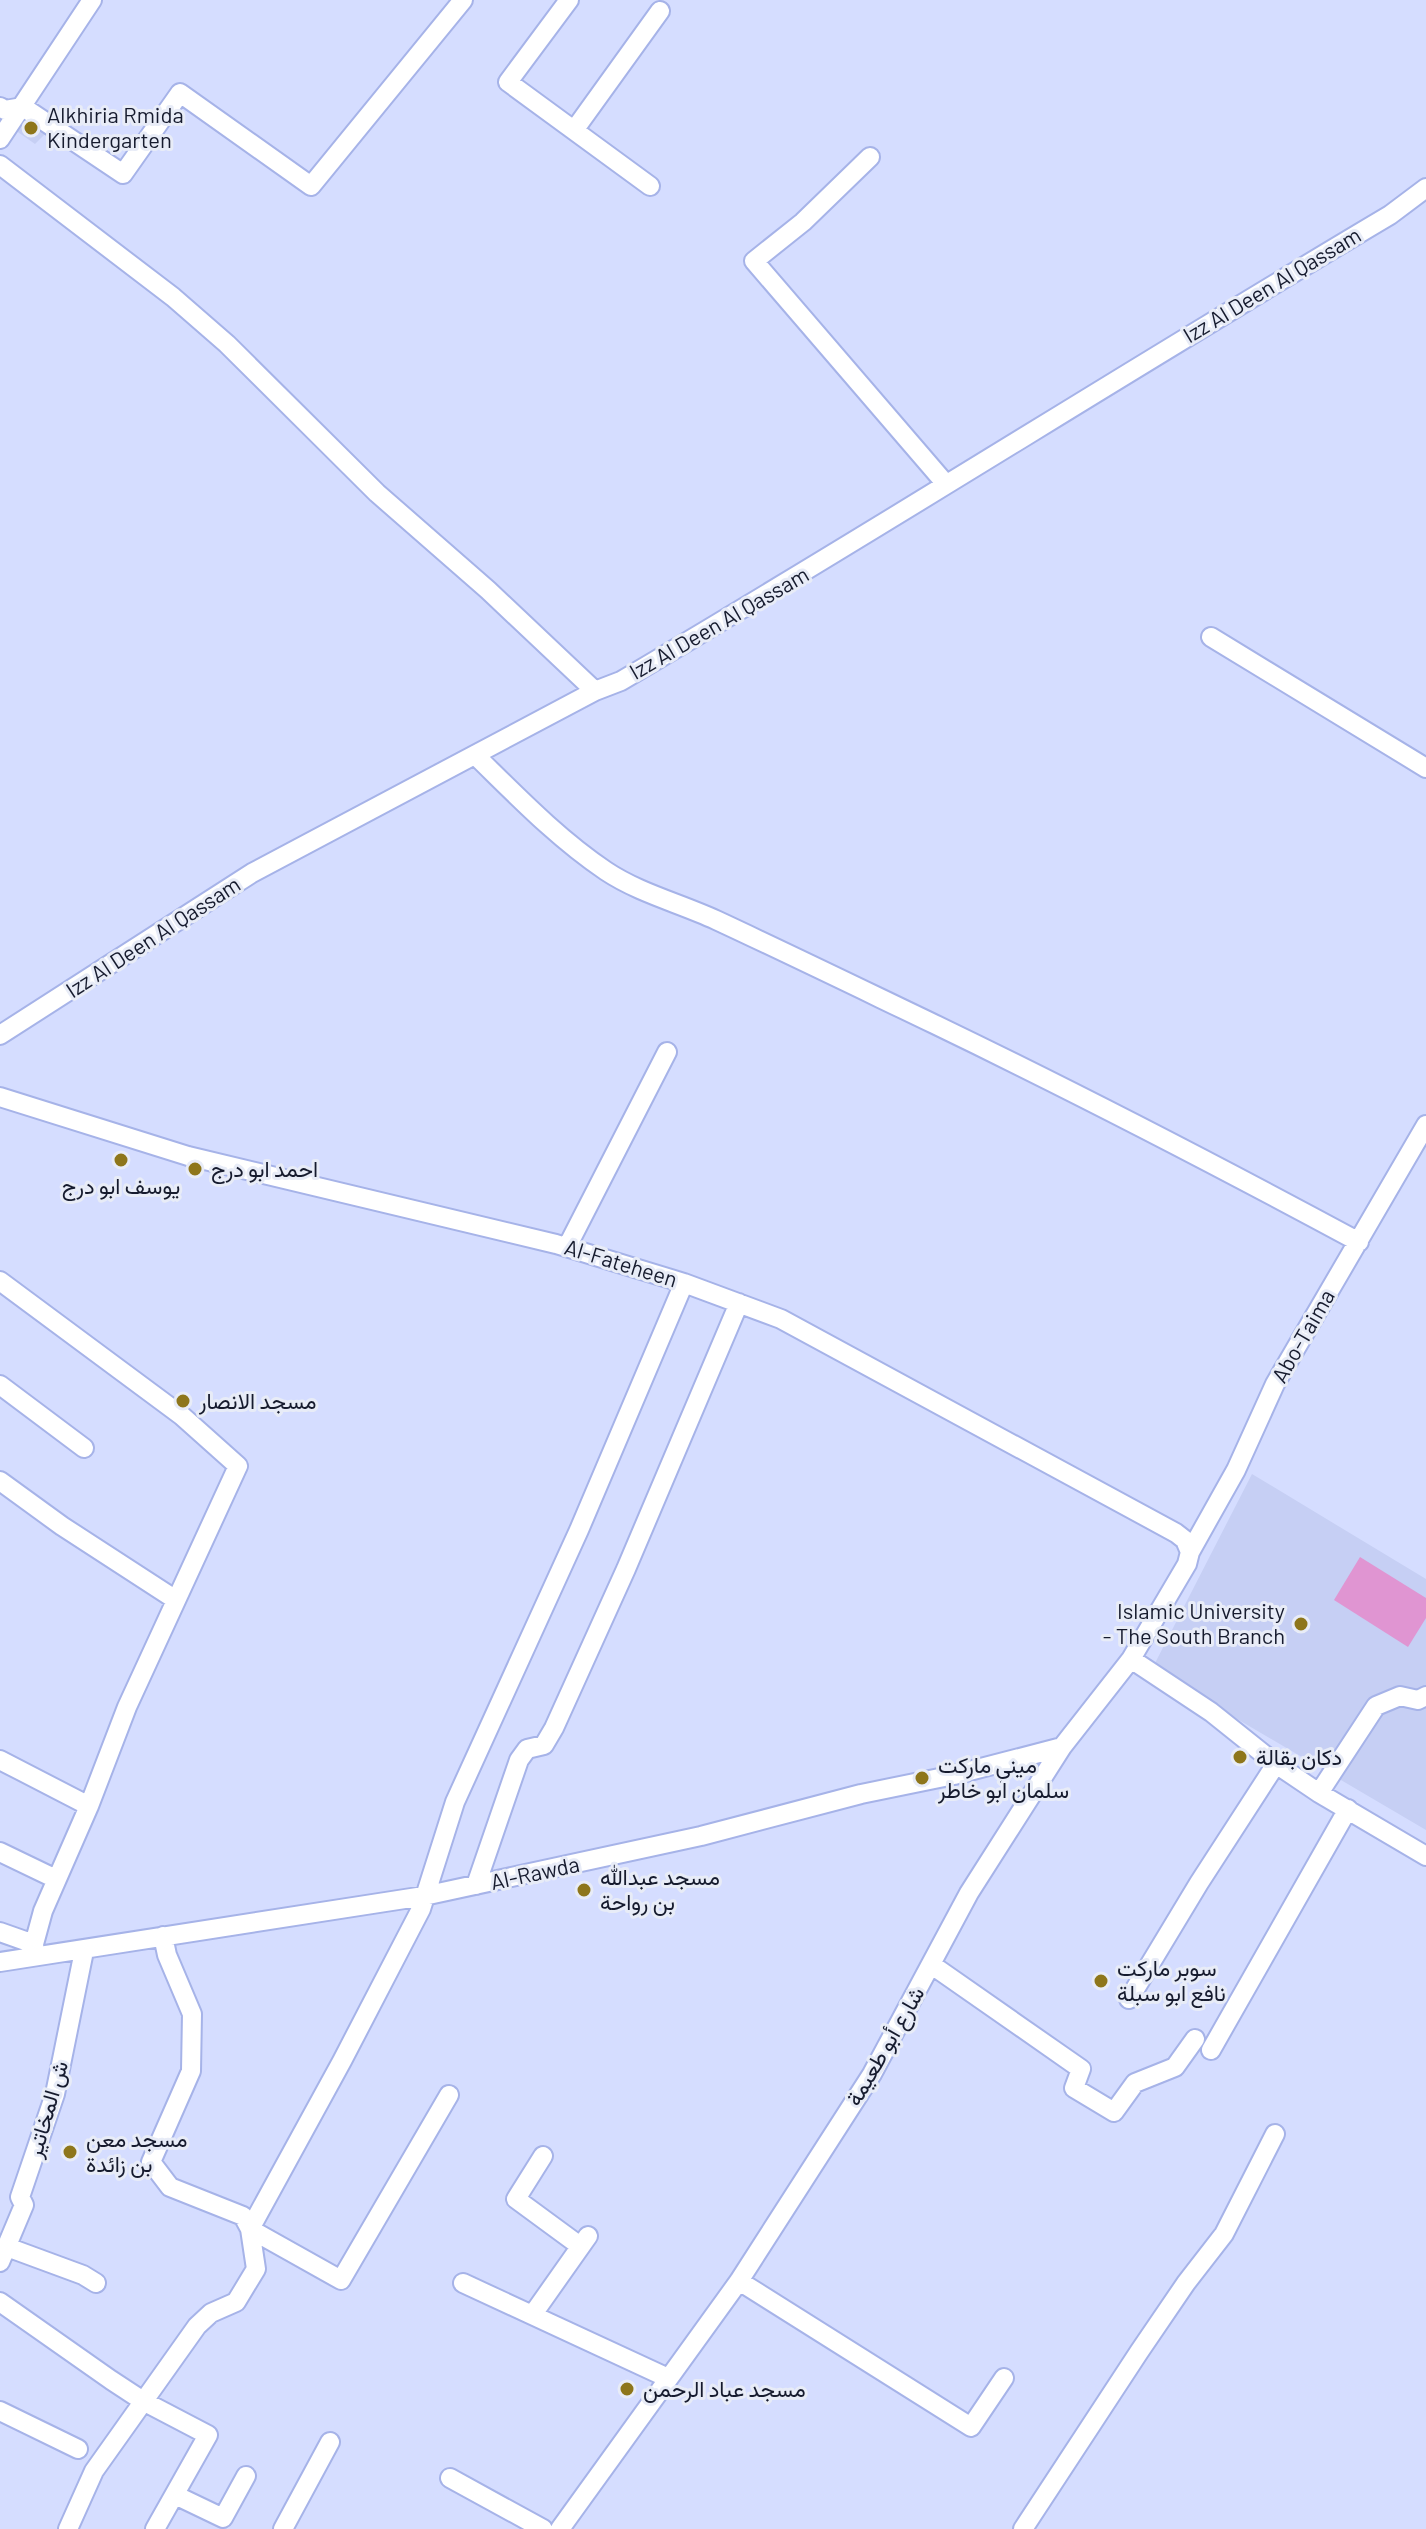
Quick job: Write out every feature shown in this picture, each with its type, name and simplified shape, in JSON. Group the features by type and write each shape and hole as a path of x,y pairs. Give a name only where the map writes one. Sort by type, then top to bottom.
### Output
{"street":[{"path":"0,139 92,0"},
{"path":"0,107 5,110 23,107 123,174 180,93 311,186 463,0"},
{"path":"569,0 508,82 650,186"},
{"path":"575,129 660,11"},
{"path":"870,157 803,222 754,261 945,483"},
{"path":"0,165 173,297 227,344 377,493 488,590 595,691"},
{"name":"Izz Al Deen Al Qassam","path":"0,1035 252,873 595,691 621,681 799,576 945,483 1390,215 1426,188"},
{"path":"1211,637 1426,768"},
{"path":"475,755 534,813 604,870 628,884 690,908 1150,1130 1359,1242"},
{"path":"567,1247 667,1052"},
{"name":"Al-Fateheen","path":"0,1097 188,1156 567,1247 684,1283 781,1319 1176,1533 1185,1540 1190,1552"},
{"name":"Abo-Taima","path":"1190,1552 1236,1470 1275,1384 1426,1125"},
{"path":"0,1281 182,1416 238,1466 127,1707 89,1806 43,1911 35,1950 0,1932"},
{"path":"250,2229 421,1909 455,1802 579,1530 684,1283"},
{"path":"476,1885 519,1760 527,1749 544,1745 554,1728 626,1569 739,1303"},
{"path":"0,1385 84,1448"},
{"path":"0,1481 62,1526 176,1600"},
{"name":"شارع أبو طعيمة","path":"560,2529 739,2281 872,2074 969,1893 1062,1747 1131,1659 1187,1564 1190,1552"},
{"path":"1131,1659 1211,1712 1276,1764 1319,1793 1426,1856"},
{"path":"1319,1793 1376,1706 1400,1696 1418,1700 1426,1696"},
{"name":"Al-Rawda","path":"0,1962 35,1950 84,1951 424,1896 701,1836 861,1794 954,1775 1062,1747"},
{"path":"0,1760 89,1806"},
{"path":"1129,1999 1276,1764"},
{"path":"1211,2050 1348,1809"},
{"path":"0,1852 56,1879"},
{"path":"68,2529 94,2471 197,2326 211,2313 236,2302 256,2269 250,2229 243,2216 170,2187 151,2162 191,2071 192,2014 167,1955 163,1936"},
{"name":"ش المخاتير","path":"3,2255 24,2205 20,2197 55,2094 84,1951"},
{"path":"932,1965 1081,2069 1074,2088 1114,2112 1135,2083 1175,2067 1195,2039"},
{"path":"250,2229 341,2280 449,2095"},
{"path":"1023,2529 1170,2306 1224,2234 1275,2134"},
{"path":"533,2314 584,2241 516,2199 543,2156"},
{"path":"3,2255 83,2275 96,2283"},
{"path":"739,2281 971,2427 1004,2378"},
{"path":"463,2283 668,2378"},
{"path":"0,2302 143,2401 208,2435 155,2529"},
{"path":"0,2411 78,2449"},
{"path":"283,2529 330,2442"},
{"path":"175,2495 223,2518 246,2476"},
{"path":"450,2478 543,2529"}],"shaded area":[{"name":"Alkhiria Rmida Kindergarten","path":"24,110 51,128 35,144 12,128"},
{"name":"Islamic University - The South Branch","path":"1252,1474 1426,1579 1426,1830 1152,1669"},
{"path":"1360,1557 1426,1598 1426,1618 1408,1647 1334,1600"}],"place":[{"name":"Alkhiria Rmida Kindergarten","path":"31,128"},
{"name":"يوسف ابو درج","path":"121,1160"},
{"name":"احمد ابو درج","path":"195,1169"},
{"name":"مسجد الانصار","path":"183,1401"},
{"name":"Islamic University - The South Branch","path":"1301,1624"},
{"name":"دكان بقالة","path":"1240,1757"},
{"name":"ميني ماركت سلمان ابو خاطر","path":"922,1778"},
{"name":"مسجد عبدالله بن رواحة","path":"584,1890"},
{"name":"سوبر ماركت نافع ابو سبلة","path":"1101,1981"},
{"name":"مسجد معن بن زائدة","path":"70,2152"},
{"name":"مسجد عباد الرحمن","path":"627,2389"}]}
